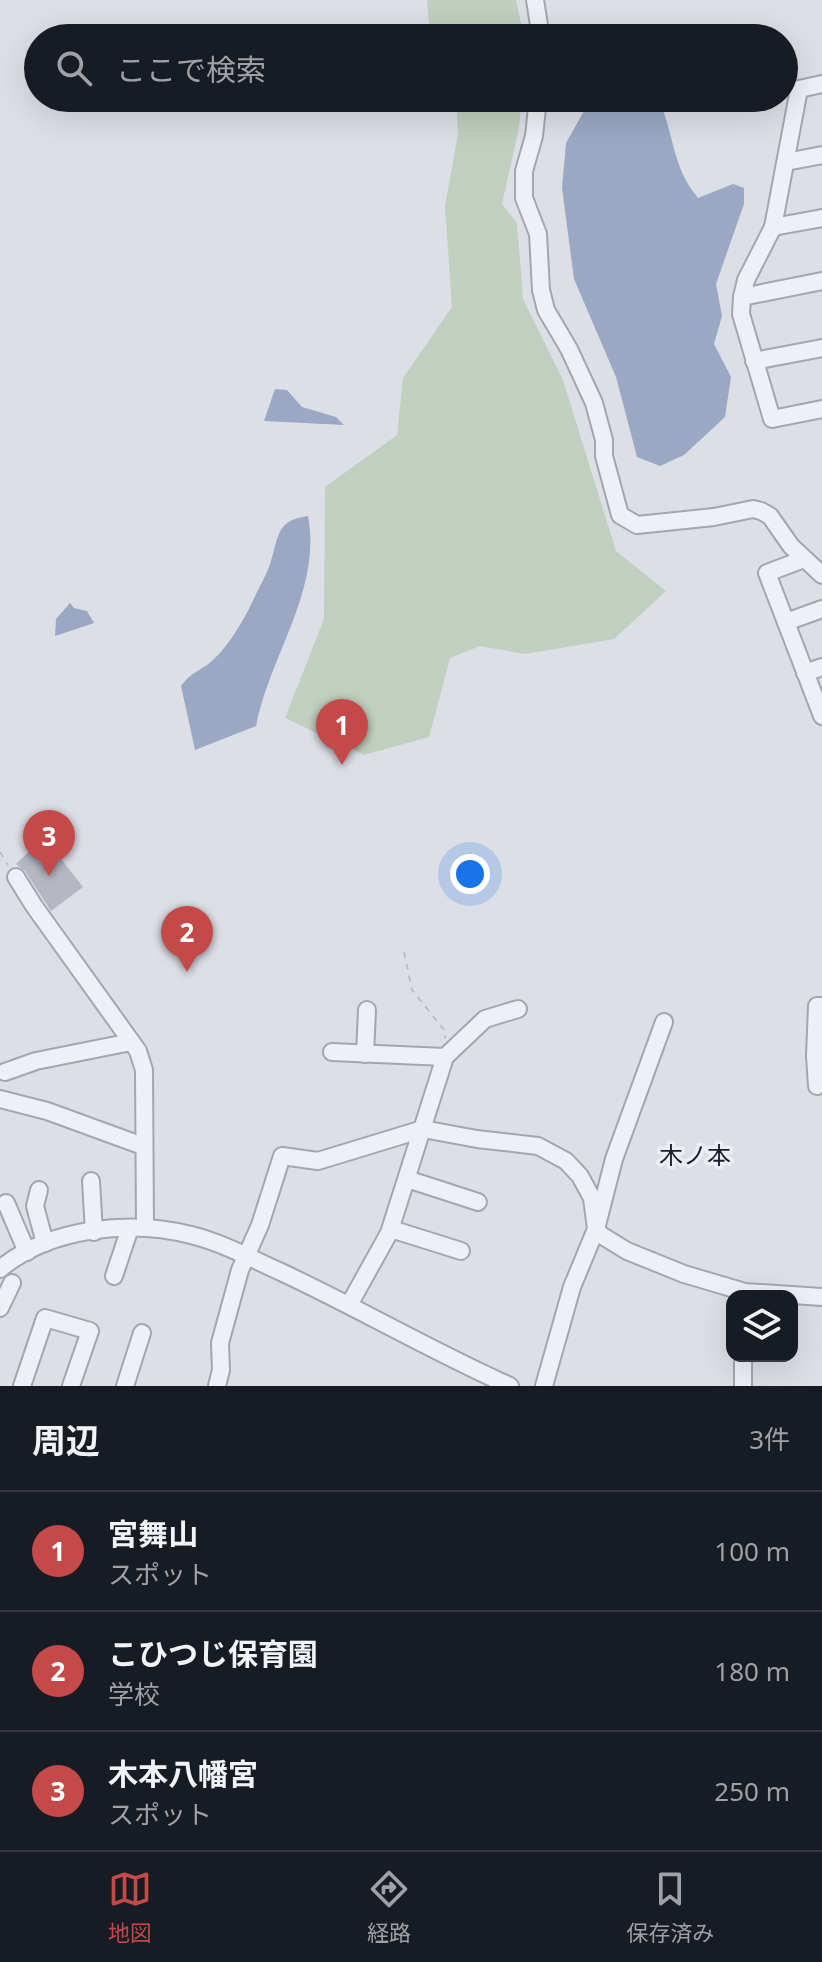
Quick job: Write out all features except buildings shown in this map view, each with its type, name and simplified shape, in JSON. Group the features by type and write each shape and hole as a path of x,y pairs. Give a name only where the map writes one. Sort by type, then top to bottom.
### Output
{"street":[{"path":"535,0 539,24"},
{"path":"798,95 799,89 822,84"},
{"path":"537,112 534,136 524,171 524,198 538,234 541,290 546,310 584,377 594,403 620,515 637,525 714,517 753,509 770,516 804,559 822,575"},
{"path":"795,112 773,227 746,280 741,314 772,419 822,409"},
{"path":"786,162 822,155"},
{"path":"773,227 822,218"},
{"path":"742,297 822,281"},
{"path":"754,361 822,348"},
{"path":"804,559 767,573 822,716"},
{"path":"786,622 822,609"},
{"path":"805,673 822,667"},
{"path":"16,877 138,1051 144,1070 137,1228 114,1276"},
{"path":"817,1086 817,1006 822,1006"},
{"path":"349,1305 391,1229 445,1057 485,1019 518,1009"},
{"path":"365,1054 367,1010"},
{"path":"544,1386 572,1287 596,1229 614,1159 664,1022"},
{"path":"5,1072 36,1061 131,1042"},
{"path":"332,1052 445,1057"},
{"path":"0,1099 47,1111 143,1146"},
{"path":"217,1386 221,1370 220,1343 246,1256 260,1225 282,1156 318,1161 423,1129 538,1146 566,1161 580,1176 592,1198 596,1229 601,1235 627,1251 733,1290"},
{"path":"407,1179 478,1202"},
{"path":"91,1181 94,1232"},
{"path":"39,1190 35,1206 45,1243"},
{"path":"6,1203 27,1252"},
{"path":"2,1264 45,1243 94,1232 137,1228 191,1235 246,1256 510,1386"},
{"path":"391,1229 461,1251"},
{"path":"0,1308 12,1283"},
{"path":"798,1296 822,1297"},
{"path":"22,1386 45,1318 90,1331 71,1386"},
{"path":"125,1386 142,1333"},
{"path":"743,1362 743,1386"}],"path":[{"path":"404,952 412,990 445,1031 445,1057"}],"green space":[{"path":"427,0 516,0 521,24 429,24"},
{"path":"457,112 521,112 502,204 517,223 523,299 563,380 616,551 666,591 614,639 525,654 480,646 450,658 429,737 364,755 285,718 324,619 325,487 397,435 403,378 452,307 445,206 458,134"}],"water":[{"path":"583,112 663,112 678,162 698,198 733,184 744,188 744,204 716,284 722,316 714,344 731,377 725,417 684,455 660,466 637,457 616,377 574,279 562,188 566,143"},
{"path":"275,389 287,390 302,407 336,417 344,425 264,421"},
{"path":"308,516 308,570 256,726 195,750 181,686 214,659 233,636 266,574 284,526"},
{"path":"70,603 74,608 87,611 94,623 55,636 56,619"}],"place":[{"name":"宮舞山","path":"342,765"},
{"name":"木本八幡宮","path":"49,876"},
{"name":"こひつじ保育園","path":"187,972"}],"district":[{"name":"木ノ本","path":"695,1154"}]}
